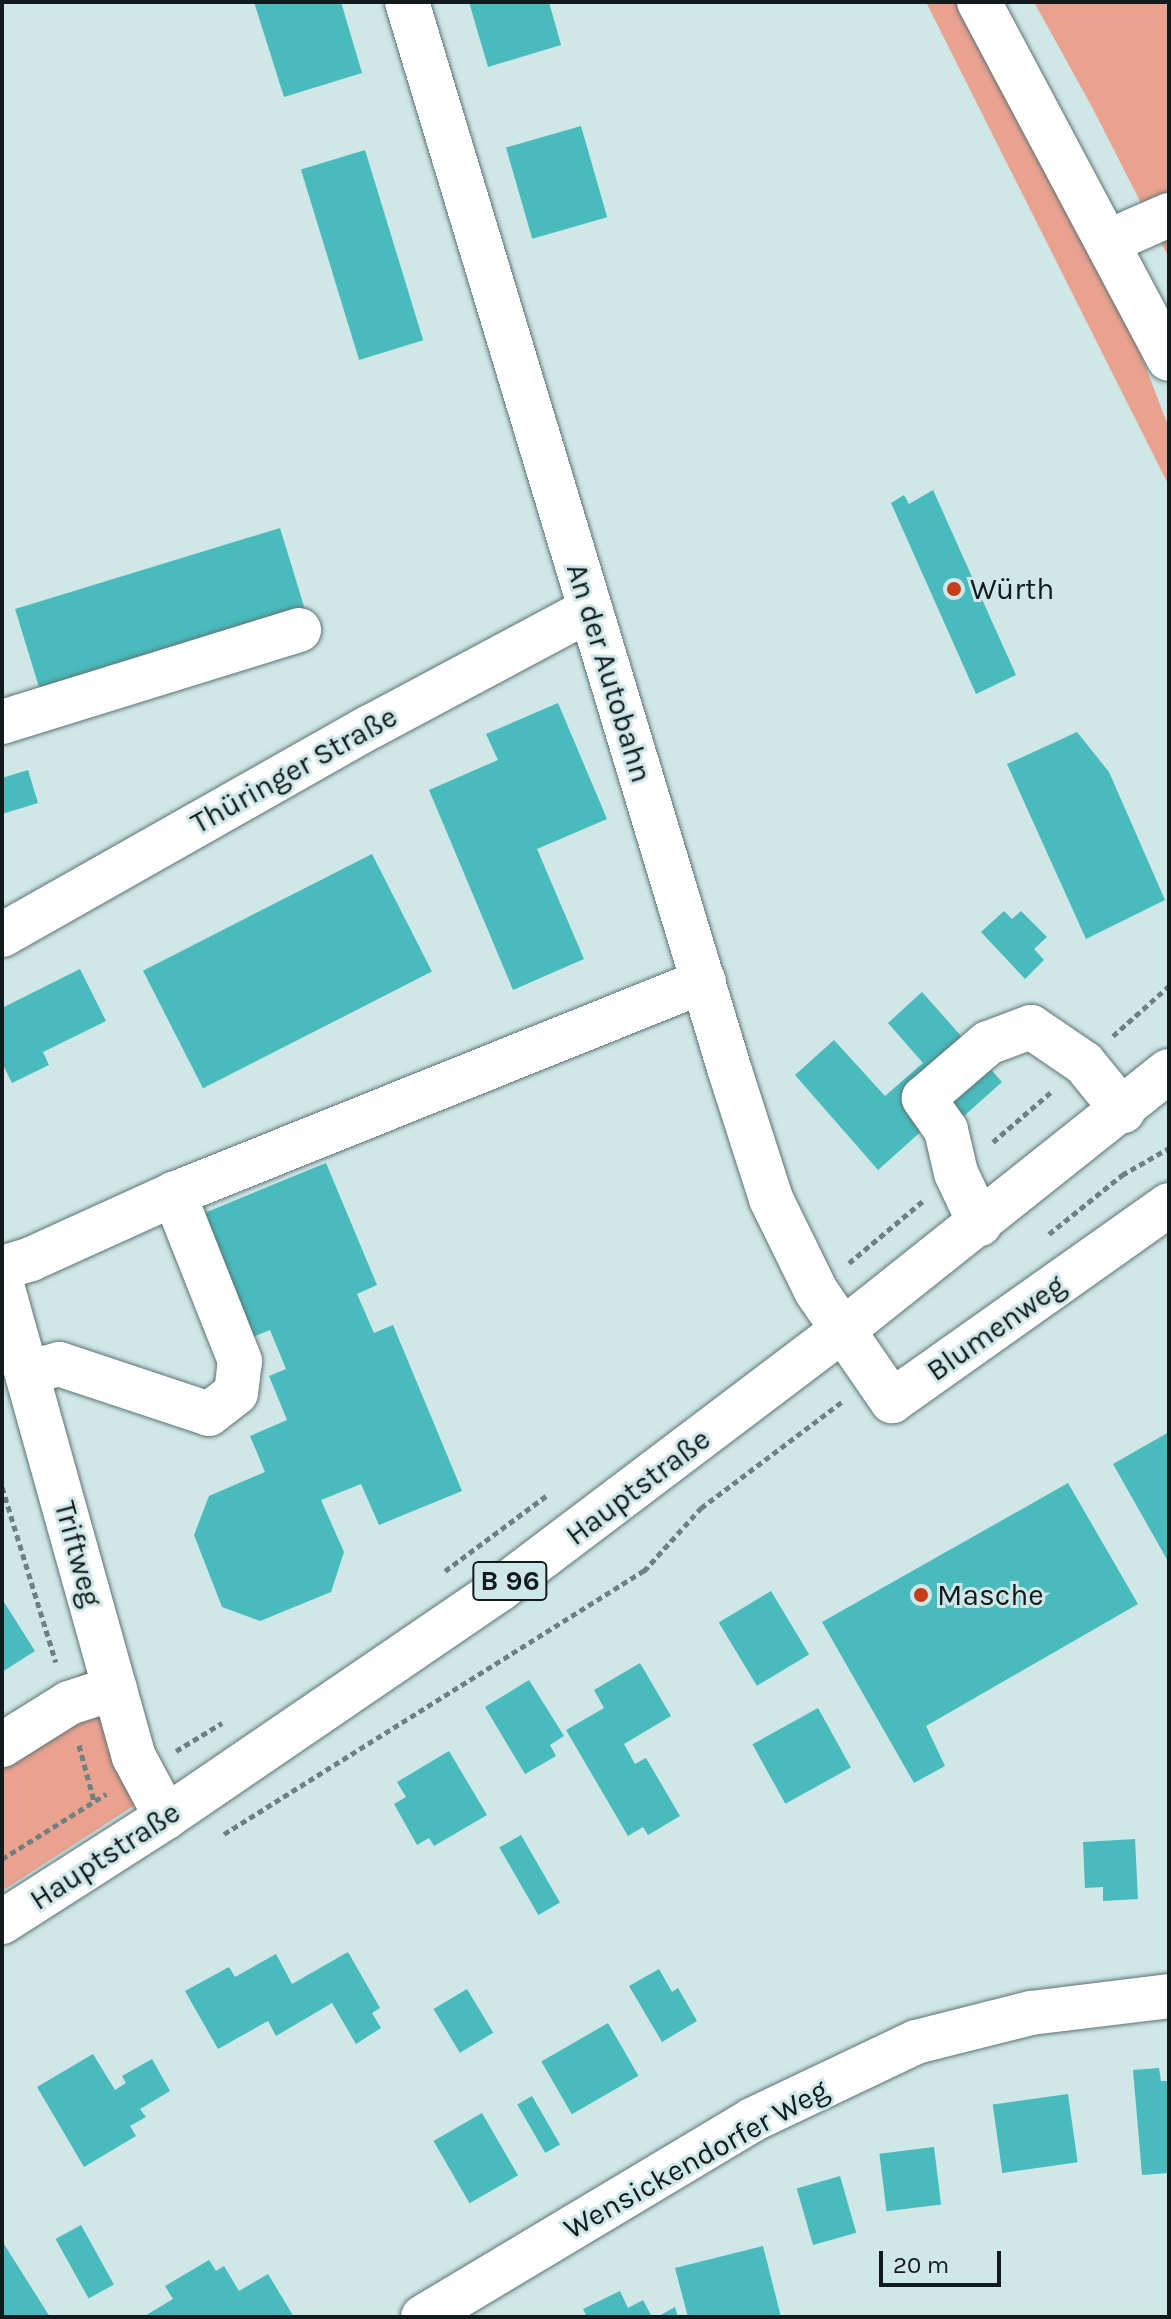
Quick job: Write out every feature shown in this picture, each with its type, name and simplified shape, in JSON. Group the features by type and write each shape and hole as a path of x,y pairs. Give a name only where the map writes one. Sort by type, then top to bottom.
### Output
{"main road":[{"name":"An der Autobahn","path":"407,2 589,610 771,1199 816,1291 843,1330"},
{"path":"979,2 1169,359"},
{"path":"1004,2 1169,310"},
{"path":"1128,233 1169,215"},
{"name":"Thüringer Straße","path":"2,935 370,727 589,610"},
{"path":"2,722 299,630"},
{"path":"2,1268 31,1259 174,1194 704,981"},
{"path":"980,1224 956,1173 946,1130 924,1098 988,1043 1031,1027 1078,1058 1123,1111"},
{"name":"Hauptstraße","path":"2,1922 166,1817 500,1589 980,1224 1169,1071"},
{"path":"28,1372 59,1364 209,1414 236,1393 240,1361 174,1194"},
{"name":"Blumenweg","path":"843,1330 892,1401 1169,1205"},
{"name":"Triftweg","path":"2,1285 134,1757 166,1817"},
{"path":"2,1745 69,1703 115,1688"},
{"name":"Wensickendorfer Weg","path":"423,2317 752,2120 916,2042 1031,2013 1169,1996"}],"path":[{"path":"867,1249 956,1173 1078,1058 1169,986"},
{"path":"2,1487 69,1703 94,1801"},
{"path":"442,1573 556,1489"},
{"path":"142,1772 235,1715"},
{"path":"2,1859 80,1810"}],"shaded area":[{"path":"926,2 959,2 1130,326 1169,428 1169,486"},
{"path":"1034,2 1169,2 1169,258 1092,107"},
{"path":"121,1649 166,1785 2,1891 2,1723"}],"building":[{"path":"254,2 341,2 362,73 284,97"},
{"path":"469,2 549,2 561,45 488,67"},
{"path":"581,126 607,217 532,239 506,147"},
{"path":"365,150 423,340 359,360 301,170"},
{"name":"Würth","path":"933,490 1016,675 976,694 891,503 904,495 909,504"},
{"path":"280,528 305,609 40,690 15,609"},
{"path":"558,703 607,819 537,849 584,959 513,990 429,790 498,760 486,734"},
{"path":"1077,732 1109,772 1165,900 1086,939 1007,764"},
{"path":"28,770 38,803 2,814 2,778"},
{"path":"372,854 432,972 203,1088 143,971"},
{"path":"1004,911 1012,919 1021,911 1047,937 1034,949 1044,960 1025,979 981,932"},
{"path":"80,969 106,1021 43,1052 49,1065 12,1083 2,1063 2,1008"},
{"path":"922,992 1002,1082 964,1116 953,1103 878,1170 795,1075 834,1040 885,1096 923,1063 888,1023"},
{"path":"326,1163 377,1285 357,1294 374,1333 393,1325 462,1491 379,1525 361,1484 321,1500 344,1552 331,1592 260,1621 222,1607 194,1535 209,1496 265,1472 250,1436 287,1420 269,1376 286,1369 270,1330 253,1337 202,1214"},
{"path":"1169,1432 1169,1563 1113,1464"},
{"path":"1068,1483 1138,1604 926,1726 945,1766 914,1783 822,1622"},
{"path":"771,1591 809,1654 757,1686 719,1622"},
{"path":"2,1599 35,1651 2,1672"},
{"path":"640,1663 671,1716 624,1744 635,1764 646,1758 680,1816 648,1835 643,1827 628,1836 566,1730 604,1708 594,1690"},
{"path":"529,1680 564,1736 550,1745 556,1756 525,1774 485,1707"},
{"path":"818,1708 851,1767 785,1804 752,1744"},
{"path":"449,1751 487,1815 434,1846 429,1838 417,1845 394,1804 406,1797 397,1782"},
{"path":"521,1835 560,1903 538,1915 499,1848"},
{"path":"1135,1839 1138,1899 1103,1901 1103,1887 1085,1888 1083,1842"},
{"path":"348,1952 380,2008 372,2013 381,2028 356,2044 332,2003 276,2036 268,2021 218,2049 185,1991 229,1967 235,1977 276,1954 292,1984"},
{"path":"659,1969 672,1992 678,1988 697,2021 662,2042 629,1986"},
{"path":"467,1989 493,2033 460,2053 434,2009"},
{"path":"608,2023 638,2076 572,2114 541,2062"},
{"path":"93,2054 115,2090 126,2083 122,2076 152,2059 170,2091 140,2109 146,2117 130,2126 136,2136 84,2167 37,2087"},
{"path":"1159,2068 1161,2081 1169,2081 1169,2173 1142,2175 1133,2070"},
{"path":"1068,2094 1078,2162 1002,2173 993,2105"},
{"path":"532,2096 560,2144 545,2153 517,2104"},
{"path":"482,2113 518,2175 470,2203 434,2141"},
{"path":"934,2147 941,2205 886,2211 879,2154"},
{"path":"840,2176 856,2233 813,2245 797,2188"},
{"path":"81,2225 114,2284 89,2299 56,2239"},
{"path":"2,2241 50,2317 2,2317"},
{"path":"763,2246 781,2317 688,2317 675,2268"},
{"path":"209,2260 216,2271 224,2266 239,2291 268,2274 294,2317 143,2317 173,2299 165,2286"},
{"path":"620,2291 628,2308 643,2300 652,2317 587,2317 583,2309"},
{"path":"675,2307 678,2317 657,2317"}],"place":[{"name":"Würth","path":"954,589"},
{"name":"Masche","path":"921,1595"}]}
